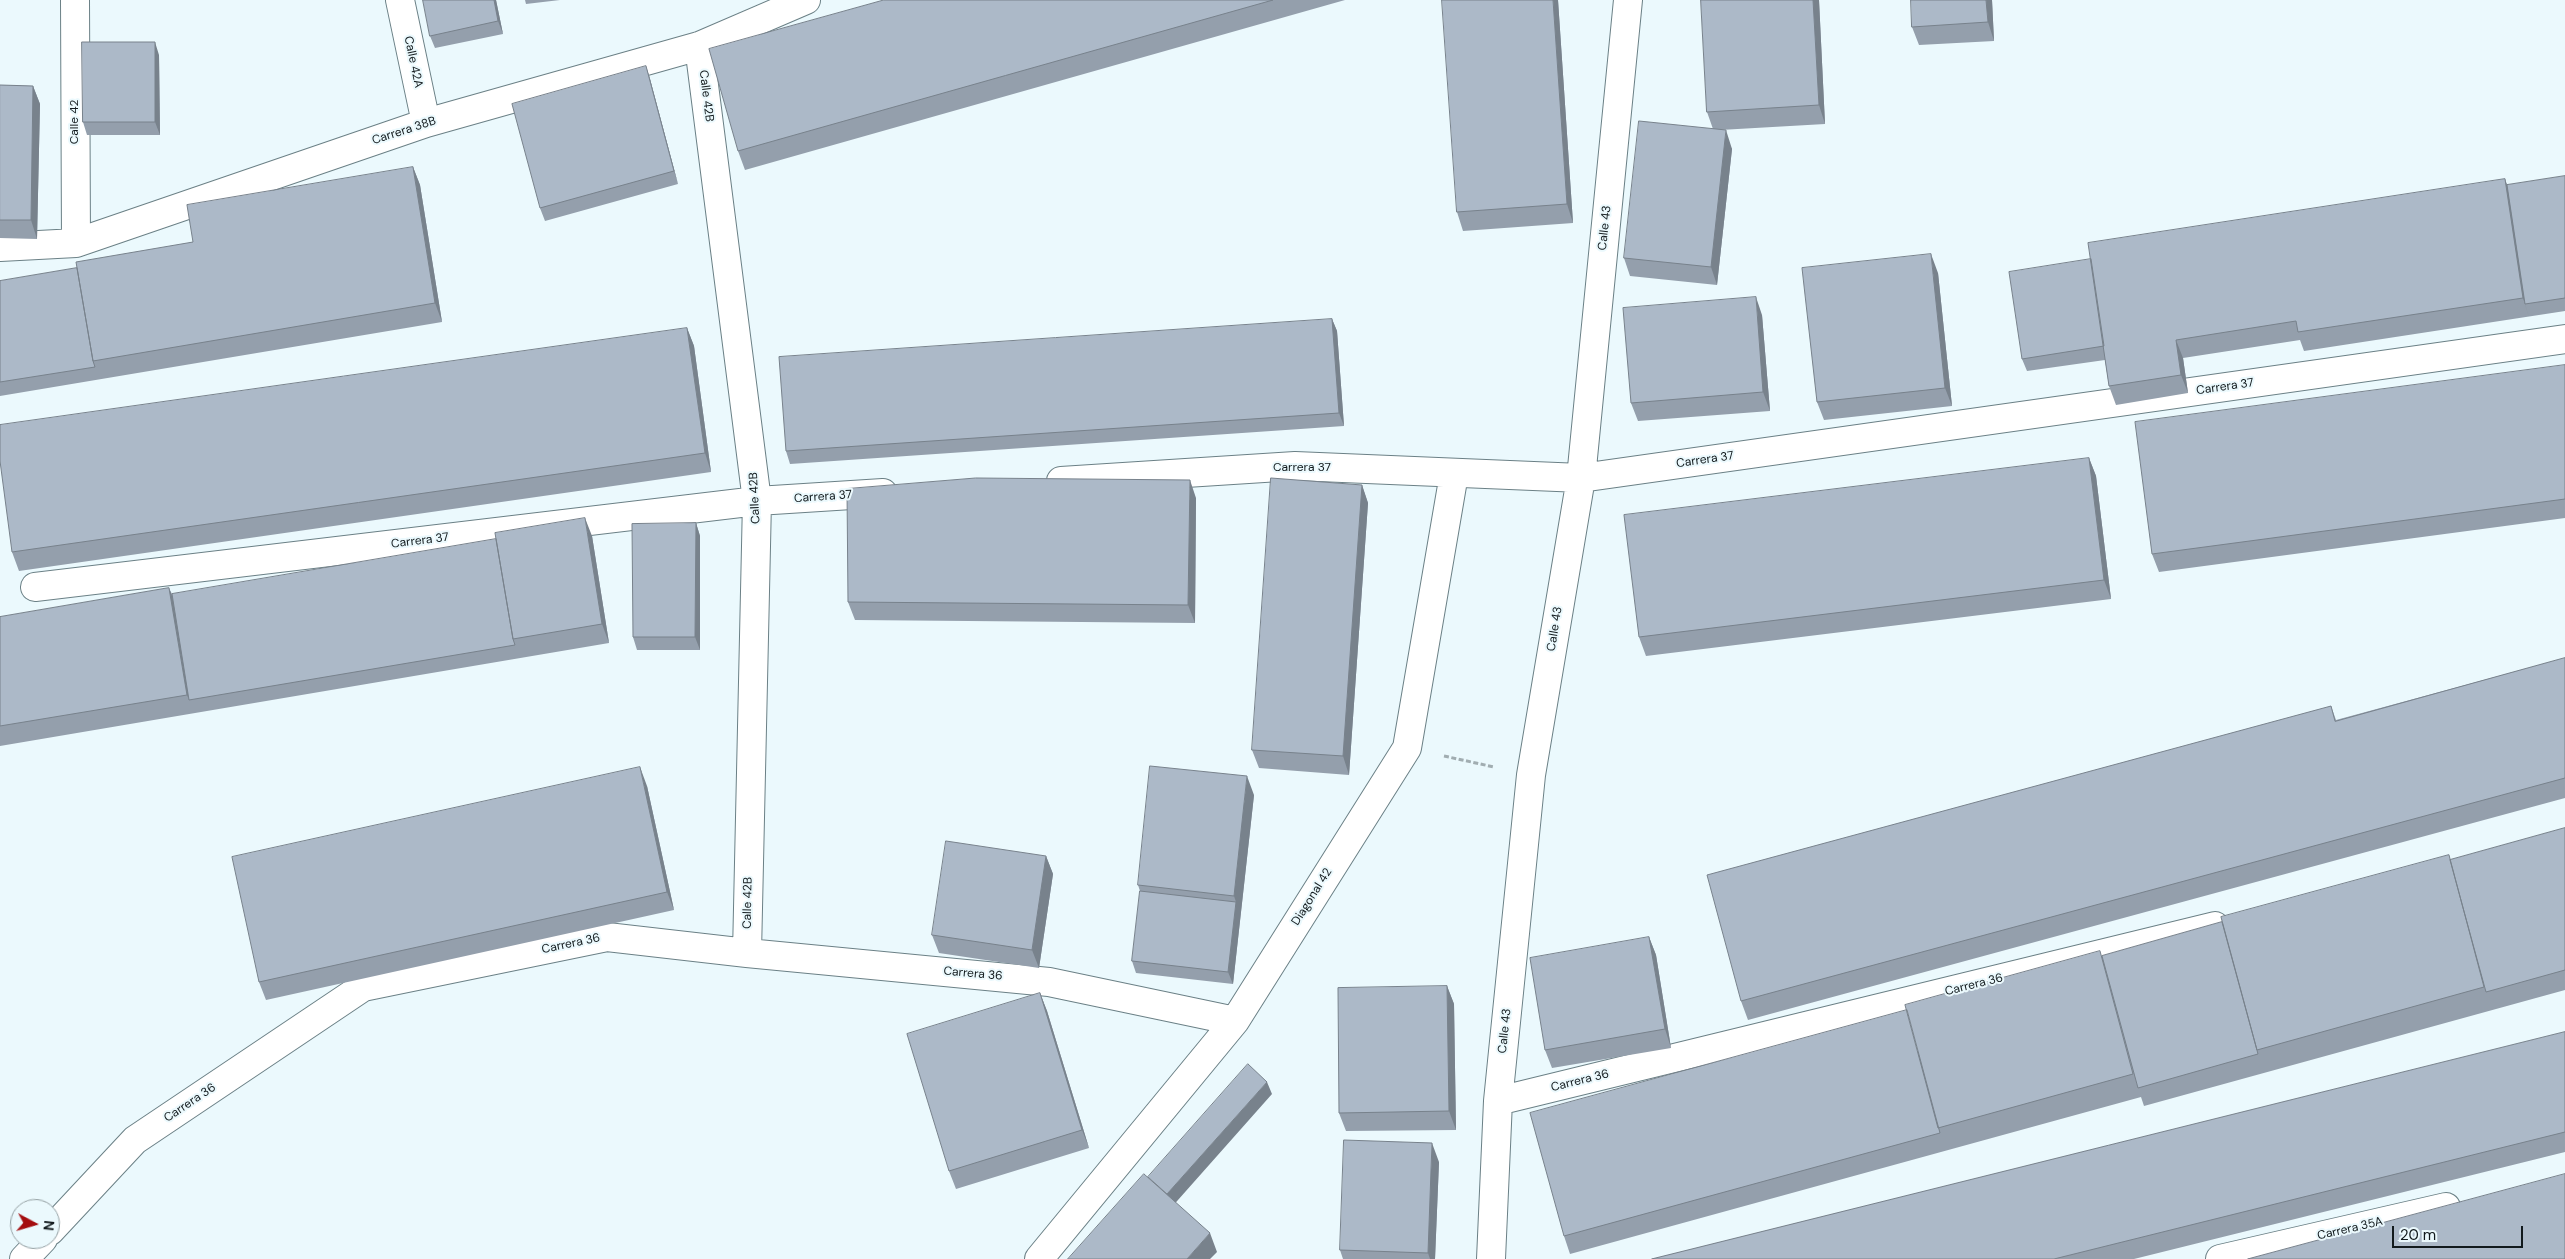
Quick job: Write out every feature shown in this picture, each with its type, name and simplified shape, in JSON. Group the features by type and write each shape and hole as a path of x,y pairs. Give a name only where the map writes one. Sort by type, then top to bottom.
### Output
{"street":[{"name":"Calle 42","path":"75,0 76,244"},
{"name":"Calle 42A","path":"400,0 426,123"},
{"name":"Carrera 38B","path":"0,247 76,244 426,123 700,46 806,0"},
{"name":"Calle 43","path":"1491,1259 1498,1101 1531,775 1581,478 1628,0"},
{"name":"Calle 42B","path":"700,46 757,501 747,953"},
{"name":"Carrera 37","path":"1036,483 1295,466 1581,478 2565,339"},
{"name":"Diagonal 42","path":"1039,1259 1235,1021 1407,748 1454,474"},
{"name":"Carrera 37","path":"35,587 757,501 907,491"},
{"name":"Carrera 36","path":"1498,1101 2236,920"},
{"name":"Carrera 36","path":"60,1221 135,1140 362,987 607,936 747,953 1049,982 1235,1021"},
{"name":"Carrera 35A","path":"2220,1259 2473,1200"},
{"path":"24,1259 34,1249"}],"path":[{"path":"1407,748 1531,775"}],"building":[{"path":"423,0 494,0 498,21 430,36"},
{"path":"884,0 1273,0 738,151 709,49"},
{"path":"1442,0 1553,0 1567,204 1457,212"},
{"path":"1701,0 1813,0 1819,105 1707,112"},
{"path":"1911,0 1986,0 1988,22 1912,27"},
{"path":"82,42 155,42 155,122 83,122"},
{"path":"646,66 674,171 540,208 512,104"},
{"path":"0,85 33,86 31,220 0,220"},
{"path":"1639,121 1726,130 1711,267 1624,258"},
{"path":"413,167 435,303 93,361 76,262 193,242 187,205"},
{"path":"2565,176 2565,298 2525,304 2507,185"},
{"path":"2505,179 2523,298 2298,332 2296,321 2176,340 2181,375 2109,386 2088,243"},
{"path":"1931,254 1945,388 1817,402 1802,268"},
{"path":"2091,259 2104,346 2022,359 2009,272"},
{"path":"77,268 95,367 0,382 0,281"},
{"path":"1756,297 1763,392 1631,403 1623,308"},
{"path":"1332,319 1339,413 786,451 779,357"},
{"path":"687,328 705,453 12,552 0,461 0,425"},
{"path":"2565,365 2565,499 2152,554 2135,422"},
{"path":"2089,458 2104,580 1639,637 1624,515"},
{"path":"976,478 1190,480 1188,605 848,602 847,489"},
{"path":"1271,478 1362,485 1343,756 1252,750"},
{"path":"585,518 602,624 513,639 495,533"},
{"path":"696,523 695,637 633,637 632,524"},
{"path":"496,539 515,645 189,700 172,594"},
{"path":"169,588 187,695 0,726 0,617"},
{"path":"2565,658 2565,778 1741,1001 1707,875 2331,706 2335,721"},
{"path":"1150,766 1247,776 1234,896 1138,885"},
{"path":"640,767 667,892 259,982 232,857"},
{"path":"2565,828 2565,970 2486,992 2450,860"},
{"path":"946,841 1046,856 1032,950 932,935"},
{"path":"2449,855 2484,987 2257,1050 2221,917"},
{"path":"1140,891 1236,902 1228,972 1132,961"},
{"path":"2222,922 2258,1054 2138,1088 2102,956"},
{"path":"1649,937 1665,1029 1545,1050 1530,958"},
{"path":"2100,951 2133,1074 1938,1128 1905,1005"},
{"path":"1447,986 1449,1111 1339,1113 1338,988"},
{"path":"1040,993 1082,1130 949,1171 907,1034"},
{"path":"1907,1010 1940,1133 1564,1236 1530,1113"},
{"path":"2565,1032 2565,1132 2054,1259 1652,1259"},
{"path":"1248,1064 1267,1082 1167,1194 1148,1177"},
{"path":"1344,1140 1432,1143 1428,1253 1340,1250"},
{"path":"1144,1174 1210,1233 1187,1259 1068,1259"},
{"path":"2565,1174 2565,1259 2248,1259"}]}
